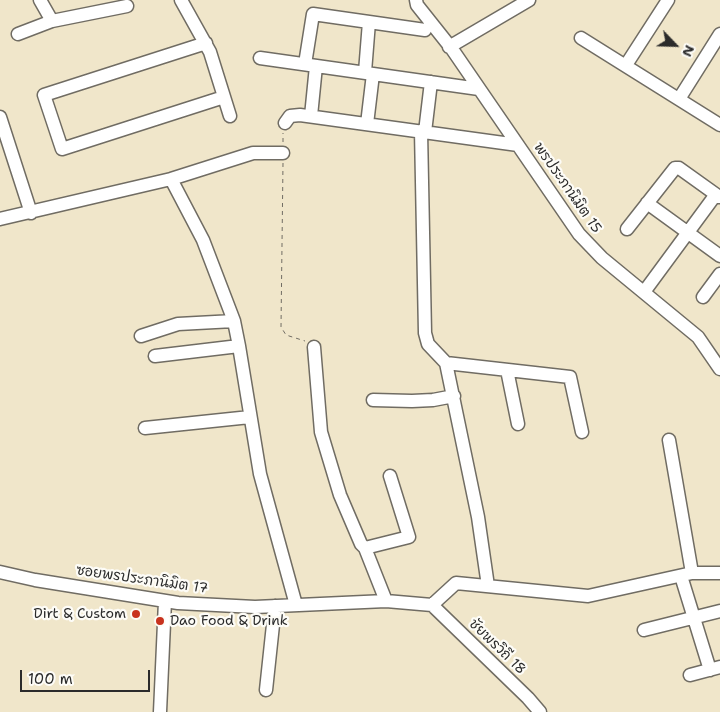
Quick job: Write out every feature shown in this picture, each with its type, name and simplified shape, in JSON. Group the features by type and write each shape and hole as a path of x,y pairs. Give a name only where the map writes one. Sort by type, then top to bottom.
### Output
{"street":[{"path":"40,0 52,21"},
{"path":"181,0 210,52 230,116"},
{"name":"พรประภานิมิต 15","path":"416,0 417,5 452,49 579,234 602,258 698,337 720,369"},
{"path":"449,46 510,5 529,0"},
{"path":"626,65 668,0"},
{"path":"18,34 52,21 118,5"},
{"path":"311,116 310,65 313,14 425,30"},
{"path":"367,124 370,22"},
{"path":"679,99 720,34"},
{"path":"581,38 720,125"},
{"path":"206,43 44,95 62,149 224,97"},
{"path":"260,58 479,88"},
{"path":"431,82 423,132 425,333 428,344 446,363 478,517 488,586"},
{"path":"285,123 288,118 293,116 311,116 518,145"},
{"path":"0,117 31,213"},
{"path":"0,219 171,179 253,153 283,153"},
{"path":"627,229 676,168 719,197"},
{"path":"171,179 203,240 234,322 240,346 260,474 296,605"},
{"path":"644,292 714,198 719,197"},
{"path":"647,203 720,256"},
{"path":"703,297 720,274"},
{"path":"141,336 178,324 234,322"},
{"path":"155,356 240,346"},
{"path":"314,348 321,432 340,495 361,544 365,548 386,601"},
{"path":"446,363 570,378 582,432"},
{"path":"507,370 518,424"},
{"path":"373,400 412,402 454,396"},
{"path":"145,428 250,417"},
{"path":"669,440 694,618 715,669 690,675"},
{"path":"365,548 409,537 390,476"},
{"name":"ซอยพรประภานิมิต 17","path":"0,572 35,580 165,601 255,607 386,601 432,604"},
{"path":"432,604 456,583 588,596 687,574 720,573"},
{"path":"160,712 165,601"},
{"name":"ชัยพรวิถี 18","path":"432,604 540,712"},
{"path":"266,690 275,606"},
{"path":"644,630 720,611"}],"path":[{"path":"285,123 283,129 281,327 286,335 308,342 314,348"}],"place":[{"name":"Dirt & Custom","path":"136,614"},
{"name":"Dao Food & Drink","path":"160,621"}]}
